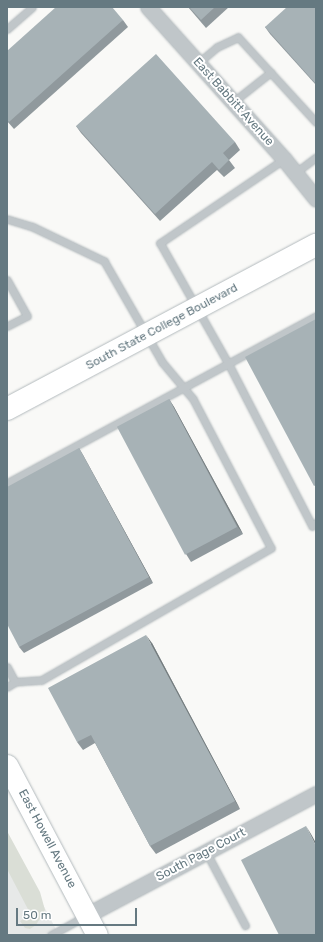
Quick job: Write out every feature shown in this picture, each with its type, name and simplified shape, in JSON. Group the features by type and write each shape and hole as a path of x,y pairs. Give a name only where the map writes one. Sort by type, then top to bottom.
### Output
{"main road":[{"name":"South State College Boulevard","path":"7,409 316,245"}],"street":[{"name":"East Babbitt Avenue","path":"148,7 284,159 316,199"},
{"name":"East Howell Avenue","path":"7,765 97,935"},
{"name":"South Page Court","path":"87,915 316,794"}],"lane":[{"path":"7,29 32,7"},
{"path":"198,63 217,47 238,37 316,122"},
{"path":"233,102 271,72"},
{"path":"294,173 316,157"},
{"path":"284,159 160,243 228,363 312,526 316,524"},
{"path":"7,219 33,227 104,261 162,362 193,400 271,548 41,680 15,682 7,687"},
{"path":"7,280 26,316 7,326"},
{"path":"7,483 316,316"},
{"path":"7,667 15,682"},
{"path":"206,852 245,925"},
{"path":"50,935 87,915"}],"shaded area":[{"path":"7,831 40,892 45,910 36,925 30,929 25,928 20,921 31,915 7,869"},
{"path":"7,838 41,901 59,935 7,935"}],"building":[{"path":"56,7 112,7 123,20 9,122 7,120 7,51"},
{"path":"189,7 215,7 201,20"},
{"path":"287,7 316,7 316,84 265,27"},
{"path":"156,54 235,142 223,153 229,160 219,170 212,162 155,214 76,126"},
{"path":"316,319 316,485 314,486 245,357"},
{"path":"169,399 237,527 185,555 117,427"},
{"path":"79,448 149,577 19,647 7,624 7,487"},
{"path":"146,635 235,801 150,846 91,735 77,742 48,688"},
{"path":"306,826 316,846 316,935 279,935 241,860"}]}
